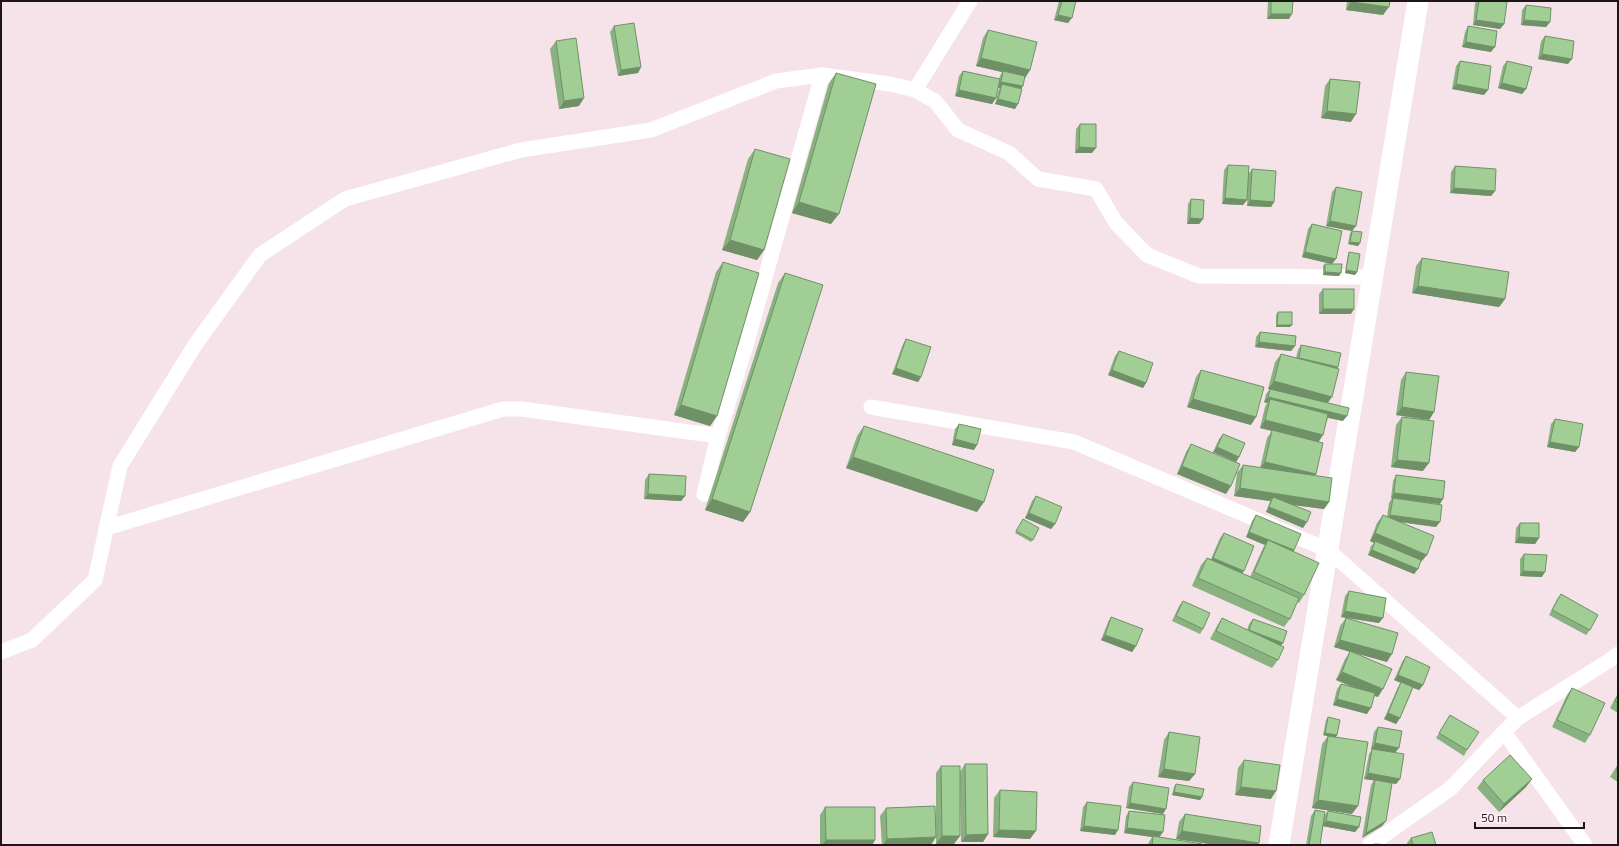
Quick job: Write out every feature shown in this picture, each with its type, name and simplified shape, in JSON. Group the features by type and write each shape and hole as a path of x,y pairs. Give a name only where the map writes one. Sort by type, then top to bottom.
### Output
{"street":[{"path":"915,90 970,1"},
{"path":"1279,845 1418,1"},
{"path":"704,494 718,436 749,335 822,75"},
{"path":"1,652 32,640 95,580 120,466 200,338 260,255 345,199 521,150 651,130 776,81 822,75 890,84 915,90 935,101 958,130 1009,153 1038,179 1096,189 1116,223 1146,255 1199,276 1373,277"},
{"path":"870,407 1074,442 1328,550 1518,718"},
{"path":"106,528 503,409 522,409 718,436"},
{"path":"1370,845 1451,788 1518,718 1618,654"},
{"path":"1504,732 1585,845"}],"building":[{"path":"1062,1 1076,1 1072,18 1058,15"},
{"path":"1271,1 1293,1 1292,14 1271,14"},
{"path":"1351,1 1390,1 1389,7"},
{"path":"1479,1 1507,2 1504,24 1476,20"},
{"path":"1526,5 1551,8 1550,22 1524,20"},
{"path":"634,23 641,67 621,70 614,26"},
{"path":"1468,26 1497,31 1495,47 1466,42"},
{"path":"988,30 1037,42 1030,70 981,58"},
{"path":"1545,36 1574,41 1572,59 1542,54"},
{"path":"576,38 584,98 564,101 556,41"},
{"path":"1460,61 1491,66 1488,90 1456,84"},
{"path":"1507,61 1532,67 1526,89 1502,83"},
{"path":"963,71 1000,79 996,98 959,90"},
{"path":"1003,71 1025,76 1023,86 1001,82"},
{"path":"836,73 876,84 839,214 799,202"},
{"path":"1330,79 1360,82 1356,114 1327,111"},
{"path":"1002,84 1022,89 1018,104 998,99"},
{"path":"1080,124 1096,124 1096,148 1079,147"},
{"path":"755,149 790,159 764,250 730,240"},
{"path":"1228,165 1249,166 1247,200 1225,198"},
{"path":"1455,166 1496,169 1495,191 1454,188"},
{"path":"1252,169 1276,171 1274,202 1250,200"},
{"path":"1336,187 1362,192 1356,226 1330,221"},
{"path":"1191,199 1204,200 1203,219 1190,218"},
{"path":"1312,224 1342,231 1336,259 1305,252"},
{"path":"1352,231 1362,232 1360,243 1350,242"},
{"path":"1349,252 1360,254 1357,272 1346,270"},
{"path":"1422,258 1509,272 1505,299 1418,286"},
{"path":"723,262 759,273 717,416 681,405"},
{"path":"1325,264 1342,264 1341,273 1325,272"},
{"path":"785,273 823,285 750,512 712,499"},
{"path":"1323,289 1354,289 1354,309 1323,309"},
{"path":"1278,312 1292,312 1292,325 1277,325"},
{"path":"1260,332 1296,336 1295,346 1259,342"},
{"path":"906,339 931,347 921,377 896,368"},
{"path":"1301,345 1341,353 1338,367 1299,358"},
{"path":"1119,351 1153,363 1146,383 1112,370"},
{"path":"1281,354 1339,369 1332,397 1274,381"},
{"path":"1201,370 1264,387 1256,417 1193,399"},
{"path":"1406,372 1439,376 1434,412 1402,407"},
{"path":"1270,389 1349,408 1347,416 1268,397"},
{"path":"1270,399 1328,414 1323,435 1265,420"},
{"path":"1402,417 1434,421 1429,463 1397,460"},
{"path":"1555,419 1583,424 1579,447 1550,442"},
{"path":"959,424 981,429 977,445 955,439"},
{"path":"864,426 994,470 984,502 853,457"},
{"path":"1272,430 1323,443 1316,474 1265,462"},
{"path":"1223,434 1245,443 1239,457 1217,447"},
{"path":"1191,444 1240,464 1231,486 1182,466"},
{"path":"1243,465 1332,478 1329,502 1240,488"},
{"path":"649,474 686,476 685,496 648,494"},
{"path":"1396,475 1445,481 1443,499 1394,493"},
{"path":"1036,496 1062,507 1055,524 1029,513"},
{"path":"1273,497 1311,512 1307,522 1269,507"},
{"path":"1393,498 1442,505 1440,522 1390,515"},
{"path":"1256,515 1301,534 1294,550 1249,532"},
{"path":"1383,515 1434,536 1427,555 1375,533"},
{"path":"1023,519 1039,528 1033,540 1016,531"},
{"path":"1520,523 1539,523 1539,538 1519,537"},
{"path":"1224,533 1254,546 1244,571 1213,558"},
{"path":"1268,540 1319,563 1304,595 1254,572"},
{"path":"1375,541 1421,560 1418,569 1372,550"},
{"path":"1524,554 1547,555 1545,572 1523,571"},
{"path":"1207,558 1299,598 1290,619 1198,578"},
{"path":"1349,591 1386,598 1383,618 1345,611"},
{"path":"1561,594 1598,615 1590,630 1552,610"},
{"path":"1183,601 1210,613 1203,629 1176,616"},
{"path":"1111,617 1143,629 1136,646 1105,635"},
{"path":"1222,618 1284,647 1278,660 1216,631"},
{"path":"1346,618 1398,633 1392,654 1340,640"},
{"path":"1253,619 1287,631 1283,643 1249,630"},
{"path":"1350,651 1392,669 1383,689 1342,672"},
{"path":"1406,656 1430,667 1423,685 1398,675"},
{"path":"1401,682 1413,687 1400,718 1388,713"},
{"path":"1341,684 1375,693 1371,708 1337,699"},
{"path":"1572,688 1605,703 1590,735 1557,720"},
{"path":"1618,695 1618,702 1615,701"},
{"path":"1450,715 1479,732 1467,750 1439,733"},
{"path":"1328,717 1340,720 1337,735 1325,733"},
{"path":"1378,727 1402,731 1399,748 1375,743"},
{"path":"1169,732 1200,737 1195,774 1164,769"},
{"path":"1328,736 1368,742 1358,806 1318,800"},
{"path":"1372,749 1404,754 1400,779 1368,773"},
{"path":"1510,755 1532,779 1504,804 1483,780"},
{"path":"1244,760 1280,765 1276,791 1241,787"},
{"path":"965,764 987,764 988,834 966,835"},
{"path":"941,766 960,766 960,836 942,836"},
{"path":"1375,780 1392,783 1386,821 1366,833"},
{"path":"1133,782 1169,788 1166,809 1130,803"},
{"path":"1176,784 1204,789 1202,797 1174,792"},
{"path":"1000,790 1037,792 1036,831 999,830"},
{"path":"1087,802 1121,806 1118,830 1084,826"},
{"path":"935,806 936,837 887,839 886,808"},
{"path":"825,807 875,807 875,840 826,840"},
{"path":"1315,810 1325,812 1320,845 1309,845"},
{"path":"1129,811 1165,815 1163,832 1127,828"},
{"path":"1328,811 1361,817 1359,827 1326,821"},
{"path":"1185,814 1261,826 1259,843 1182,831"},
{"path":"1432,832 1436,845 1413,845 1411,838"},
{"path":"1153,836 1202,844 1202,845 1152,845"},
{"path":"1374,844 1395,845 1374,845"}]}
